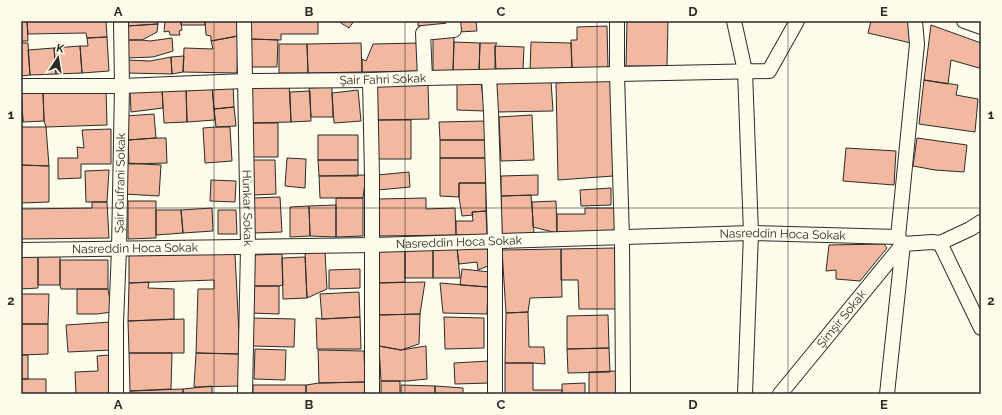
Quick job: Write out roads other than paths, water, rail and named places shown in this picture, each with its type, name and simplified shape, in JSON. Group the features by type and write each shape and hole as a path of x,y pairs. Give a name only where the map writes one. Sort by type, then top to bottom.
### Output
{"street":[{"name":"Şair Gufrani Sokak","path":"116,394 116,323 122,86 121,21"},
{"name":"Hünkar Sokak","path":"244,21 248,247 245,394"},
{"path":"426,78 423,33 454,30 453,21"},
{"path":"618,21 616,75 622,238 622,394"},
{"path":"734,21 745,71 751,233 744,394"},
{"name":"Şair Fahri Sokak","path":"21,86 122,86 245,81 370,80 769,71 797,21"},
{"path":"887,394 916,44 915,21"},
{"path":"964,21 981,27"},
{"path":"489,77 495,241 495,394"},
{"path":"370,80 373,245 372,394"},
{"path":"981,222 940,244 981,328"},
{"name":"Nasreddin Hoca Sokak","path":"21,250 373,245 751,233 932,242 940,244"},
{"name":"Şimşir Sokak","path":"780,394 900,241"}]}
